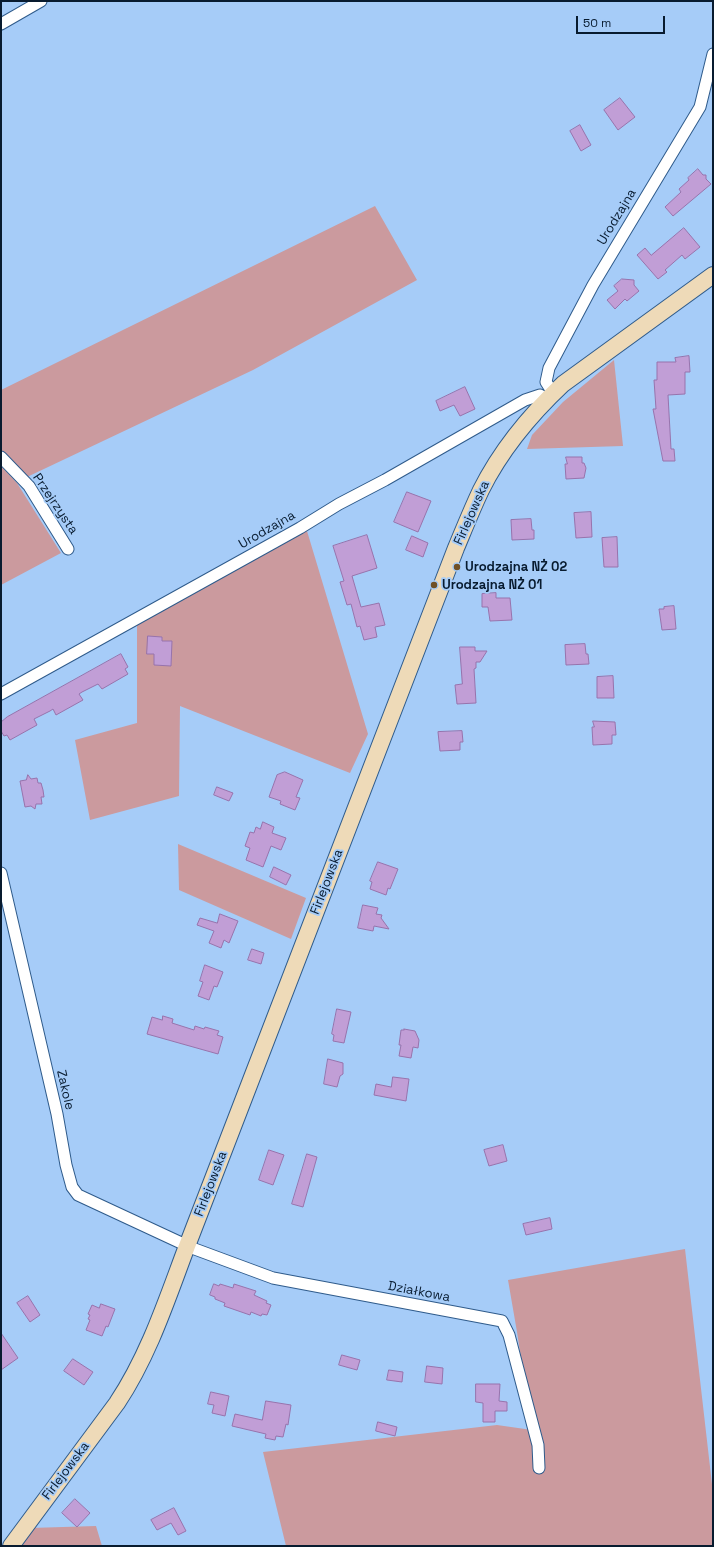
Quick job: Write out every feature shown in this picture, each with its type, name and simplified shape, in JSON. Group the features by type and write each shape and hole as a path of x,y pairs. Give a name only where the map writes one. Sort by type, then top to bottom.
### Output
{"street":[{"path":"1,24 41,1"},
{"name":"Urodzajna","path":"1,694 521,403 536,395 550,396 546,382 549,368 593,285 700,107 713,54"},
{"name":"Firlejowska","path":"11,1546 109,1414 130,1383 150,1342 470,514 485,482 499,459 520,430 550,396 582,368 713,275"},
{"name":"Przejrzysta","path":"1,457 29,486 68,549"},
{"name":"Zakole","path":"1,873 72,1187 78,1195 187,1246"},
{"name":"Działkowa","path":"187,1246 273,1278 502,1322 509,1335 538,1445 539,1468"}],"shaded area":[{"path":"375,206 417,280 253,370 27,477 1,450 1,390"},
{"path":"614,360 623,446 527,449 532,435 563,402"},
{"path":"1,466 17,483 61,553 1,585"},
{"path":"307,531 368,734 350,773 180,706 179,796 90,820 75,740 137,723 137,620"},
{"path":"178,844 306,898 291,939 179,890"},
{"path":"685,1249 713,1493 713,1546 286,1546 263,1452 497,1425 532,1430 508,1280"},
{"path":"96,1526 102,1546 17,1546 30,1528"}],"building":[{"path":"620,98 635,117 618,130 604,110"},
{"path":"580,125 591,145 581,151 570,131"},
{"path":"698,169 703,175 706,175 706,179 711,184 673,216 665,207 681,192 679,189"},
{"path":"684,228 700,247 685,259 682,255 665,270 667,272 658,279 637,255 645,248 651,255"},
{"path":"622,279 634,280 634,285 639,291 627,301 625,299 615,309 607,300 618,291 614,286"},
{"path":"689,356 690,372 685,372 685,394 668,395 671,449 674,449 675,461 663,461 653,409 656,409 654,380 657,380 657,362 676,362 675,358"},
{"path":"465,387 475,409 460,416 454,405 440,411 436,401"},
{"path":"566,457 582,457 582,463 584,463 586,468 584,478 566,479"},
{"path":"407,492 431,501 418,532 394,522"},
{"path":"591,512 592,537 576,538 574,513"},
{"path":"531,519 532,530 534,530 534,539 512,540 511,520"},
{"path":"367,535 377,568 352,576 361,607 379,603 385,625 375,627 377,637 364,640 360,626 357,627 351,604 347,605 340,582 344,581 333,546"},
{"path":"412,536 428,543 423,557 406,550"},
{"path":"617,537 618,567 604,567 602,538"},
{"path":"496,593 496,598 510,598 512,620 490,621 488,607 482,607 482,594"},
{"path":"674,606 676,629 662,630 659,609"},
{"path":"148,636 162,637 162,641 172,641 171,666 154,665 154,654 147,654"},
{"path":"585,644 589,664 566,665 565,645"},
{"path":"460,647 475,647 475,651 487,651 480,662 476,662 476,668 474,669 476,703 457,704 455,685 462,684"},
{"path":"121,654 128,667 125,669 128,674 102,689 98,684 82,692 79,694 83,700 56,715 53,709 34,719 37,725 10,740 7,735 4,736 1,731 1,722 7,717"},
{"path":"613,676 614,698 597,698 597,677"},
{"path":"593,721 615,722 616,735 612,735 612,744 593,745"},
{"path":"462,731 463,742 460,742 460,750 440,751 438,732"},
{"path":"285,772 303,780 296,797 300,798 295,810 280,804 281,801 269,797 277,775"},
{"path":"28,775 31,779 37,778 38,783 41,783 43,790 44,797 41,797 42,804 36,804 35,809 31,806 25,807 20,781 26,780"},
{"path":"217,787 233,793 229,801 214,795"},
{"path":"263,822 274,827 272,833 286,838 281,850 271,846 263,867 246,860 250,848 245,846 250,832 254,833 256,827 260,829"},
{"path":"378,862 398,869 386,895 370,889 372,882 370,881"},
{"path":"274,867 291,875 286,885 270,877"},
{"path":"363,905 378,908 376,914 382,915 381,918 389,929 374,926 373,931 358,928"},
{"path":"220,914 238,921 229,943 224,940 221,948 209,943 214,931 197,925 200,918 217,923"},
{"path":"252,949 264,953 261,964 248,960"},
{"path":"205,965 223,972 217,987 214,986 209,1000 198,996 203,982 200,981"},
{"path":"337,1009 351,1012 344,1043 333,1041 334,1035 332,1034"},
{"path":"163,1016 173,1019 172,1023 194,1030 195,1026 219,1031 217,1035 223,1037 218,1054 147,1034 152,1017 162,1020"},
{"path":"404,1029 415,1031 419,1040 418,1048 413,1047 411,1058 399,1056 401,1030"},
{"path":"328,1059 343,1063 343,1074 340,1076 337,1087 324,1084"},
{"path":"393,1077 409,1079 406,1101 374,1095 376,1084 391,1087"},
{"path":"503,1145 507,1161 489,1166 484,1150"},
{"path":"269,1150 284,1155 273,1185 259,1180"},
{"path":"307,1154 317,1157 303,1207 292,1204"},
{"path":"550,1218 552,1229 526,1235 523,1224"},
{"path":"214,1284 219,1286 220,1284 233,1288 234,1284 256,1291 254,1295 267,1301 266,1303 271,1305 267,1315 262,1314 261,1316 251,1312 250,1315 224,1306 225,1303 210,1295"},
{"path":"28,1296 40,1315 30,1322 17,1303"},
{"path":"101,1304 115,1309 108,1327 106,1326 102,1336 86,1330 90,1320 88,1319 90,1315 88,1314 92,1305 99,1308"},
{"path":"1,1333 18,1358 1,1370"},
{"path":"342,1355 360,1360 357,1370 339,1365"},
{"path":"73,1359 93,1372 84,1385 64,1371"},
{"path":"427,1366 443,1368 442,1384 425,1382"},
{"path":"389,1370 403,1372 402,1382 387,1380"},
{"path":"476,1384 500,1384 499,1401 507,1402 507,1411 495,1411 495,1422 483,1422 483,1403 476,1402"},
{"path":"211,1392 229,1396 225,1416 212,1413 214,1405 208,1404"},
{"path":"266,1401 291,1405 288,1425 286,1424 283,1437 276,1436 275,1440 265,1438 266,1434 232,1426 235,1414 262,1420"},
{"path":"378,1422 397,1427 395,1436 376,1431"},
{"path":"75,1499 90,1513 77,1527 62,1513"},
{"path":"174,1508 186,1531 178,1535 171,1523 157,1530 151,1520"}],"place":[{"name":"Urodzajna NŻ 02","path":"457,567"},
{"name":"Urodzajna NŻ 01","path":"434,585"}]}
